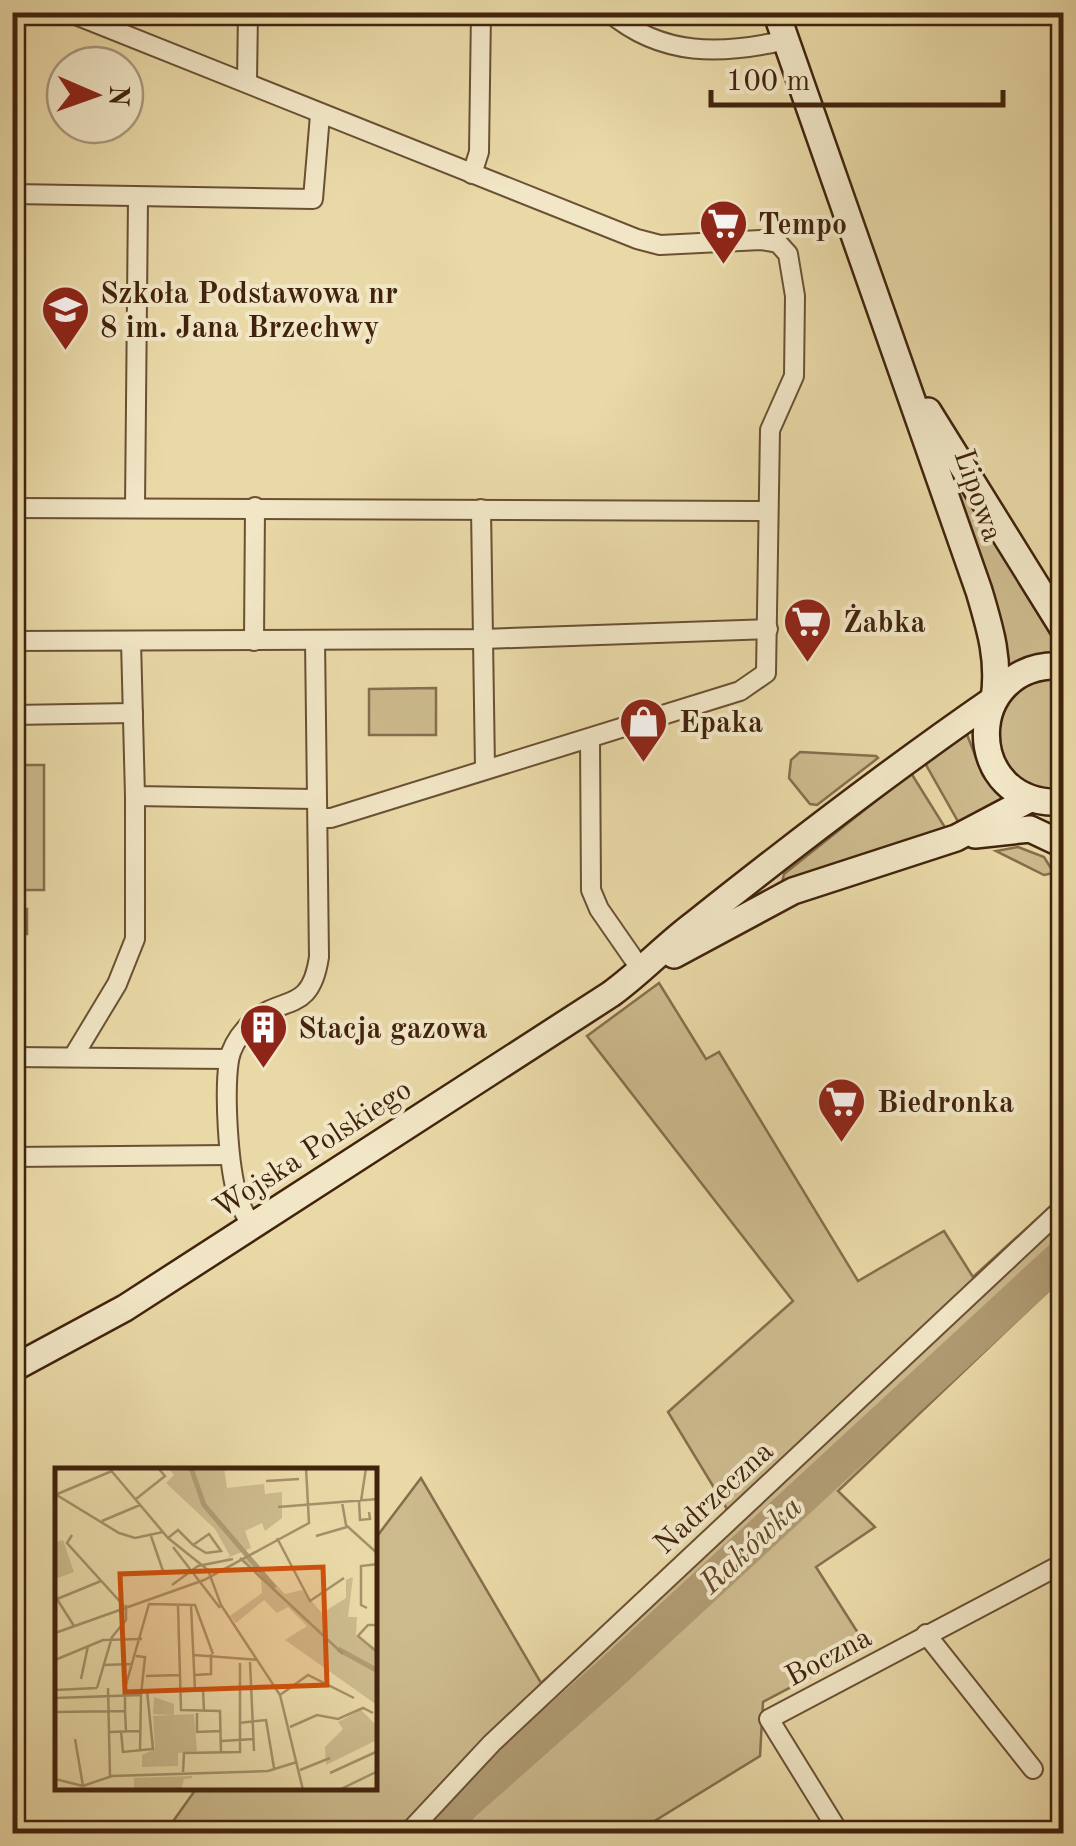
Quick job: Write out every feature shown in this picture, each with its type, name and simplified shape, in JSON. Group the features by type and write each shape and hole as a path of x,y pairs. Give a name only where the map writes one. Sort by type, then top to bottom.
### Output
{"street":[{"path":"68,12 651,244 761,240 778,243 788,254 795,296 794,376 770,430 766,672 753,685 590,739 332,818 319,818"},
{"path":"247,81 248,12"},
{"path":"472,174 479,152 481,12"},
{"path":"609,12 652,38 697,50 735,51 784,22"},
{"name":"Lipowa","path":"784,22 993,637 998,676 987,718 989,758 998,775 1012,790 1030,799 1064,843"},
{"path":"12,194 312,199 320,115"},
{"path":"135,506 138,198"},
{"name":"Lipowa","path":"883,316 934,424 1064,630"},
{"path":"12,508 768,512"},
{"path":"254,640 255,508"},
{"path":"481,509 486,768"},
{"path":"1038,590 1064,604"},
{"path":"12,641 483,639 768,629"},
{"path":"74,1057 117,984 135,938 131,640"},
{"path":"251,1226 238,1199 228,1155 229,1059 250,1022 300,999 315,983 319,957 319,818 315,799 315,640"},
{"name":"Wojska Polskiego","path":"642,972 688,928 908,758 994,699 1006,684 1041,666 1064,666"},
{"path":"12,716 132,713"},
{"path":"590,739 591,890 598,909 642,972"},
{"path":"134,796 315,799"},
{"path":"1030,799 1064,802"},
{"name":"Wojska Polskiego","path":"12,1369 125,1308 642,972 793,891 956,838 1030,799"},
{"path":"956,838 1030,830 1064,843"},
{"path":"12,1058 229,1059"},
{"path":"12,1157 228,1155"},
{"name":"Nadrzeczna","path":"407,1834 492,1744 1064,1207"},
{"name":"Boczna","path":"840,1834 769,1718 1064,1562"},
{"path":"926,1634 1033,1770"}],"shaded area":[{"path":"962,488 1063,656 1031,658 1008,665 1005,635 955,490"},
{"path":"1042,678 1063,678 1063,789 1038,788 1019,780 1005,766 998,748 1004,709 1019,692"},
{"path":"436,688 436,735 369,735 369,689"},
{"path":"966,732 983,776 1004,800 960,825 925,763"},
{"path":"800,752 878,758 817,805 810,804 789,778 791,760"},
{"path":"12,765 44,765 44,890 13,890"},
{"path":"911,773 946,829 782,882 784,874"},
{"path":"1018,847 1044,857 1054,873 1044,875 996,851"},
{"path":"12,909 27,909 27,934 13,934"},
{"path":"659,983 706,1059 719,1052 858,1281 944,1231 973,1277 1063,1195 1063,1277 838,1491 875,1527 816,1567 867,1647 763,1702 760,1756 653,1822 659,1833 164,1834 195,1791 378,1791 378,1535 421,1478 541,1683 709,1534 727,1509 668,1412 793,1301 587,1036"}],"waterway":[{"name":"Rakówka","path":"437,1834 462,1805 610,1674 1064,1255"}],"place":[{"name":"Tempo","path":"723,266"},
{"name":"Szkoła Podstawowa nr 8 im. Jana Brzechwy","path":"65,352"},
{"name":"Żabka","path":"808,664"},
{"name":"Epaka","path":"644,764"},
{"name":"Stacja gazowa","path":"263,1070"},
{"name":"Biedronka","path":"842,1144"}]}
